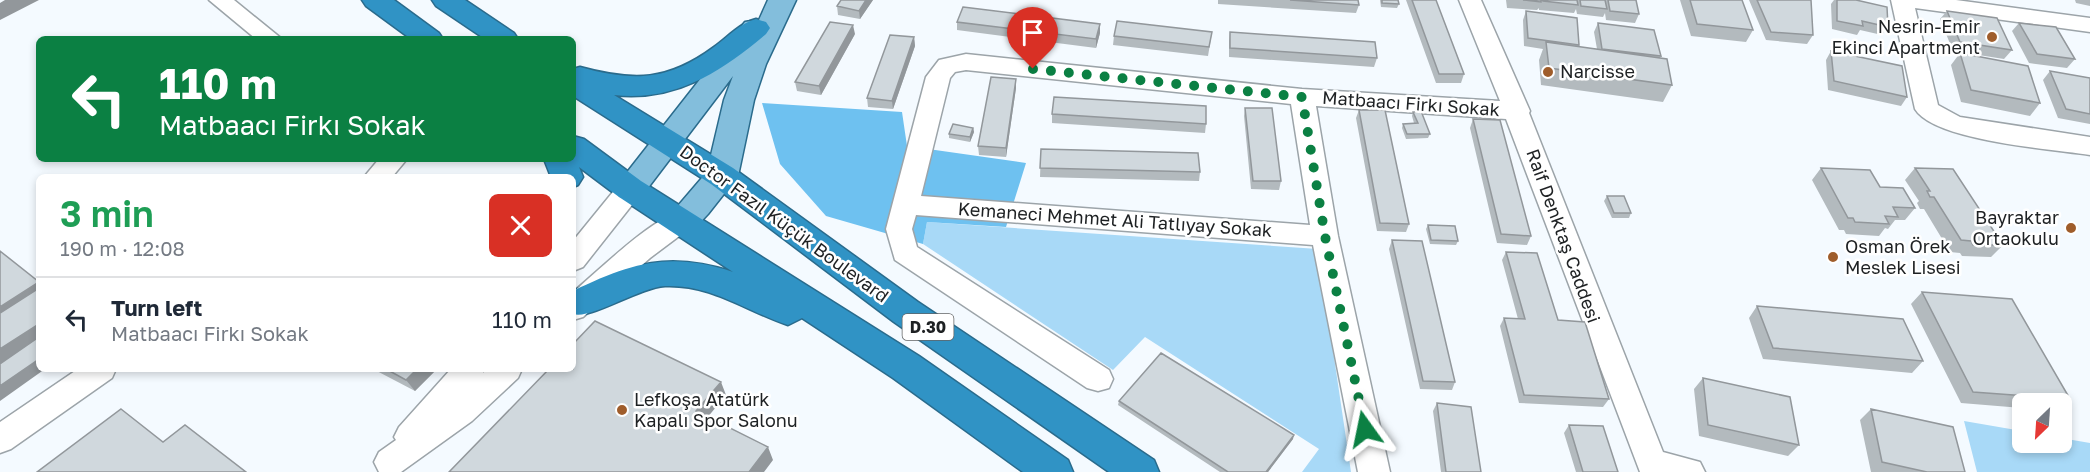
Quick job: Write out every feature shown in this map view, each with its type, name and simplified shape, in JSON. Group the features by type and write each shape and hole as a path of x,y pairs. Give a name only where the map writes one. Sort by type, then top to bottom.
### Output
{"highway":[{"path":"376,0 425,36"},
{"path":"446,0 500,36"},
{"path":"576,76 617,88 654,86 679,80 704,70 756,28"},
{"name":"Doctor Fazıl Küçük Boulevard","path":"576,85 722,176 906,312 1140,472"},
{"name":"D.30","path":"576,149 630,189 906,368 1054,472"},
{"path":"577,306 646,276 697,275 731,284 906,368"}],"main road":[{"path":"630,189 776,0"},
{"path":"681,220 697,206 722,176 739,100 752,64 782,0"}],"street":[{"path":"220,0 267,36"},
{"name":"Raif Denktaş Caddesi","path":"1470,0 1518,111 1603,343 1654,468"},
{"path":"2090,25 1903,0 1928,109 1954,125 2090,146"},
{"name":"Matbaacı Firkı Sokak","path":"904,204 938,77 947,65 966,62 1302,97 1518,111"},
{"path":"1302,97 1325,236 1374,472"},
{"path":"380,174 390,162"},
{"path":"576,256 630,189"},
{"path":"904,204 899,229 905,253 1098,379"},
{"name":"Kemaneci Mehmet Ali Tatlıyay Sokak","path":"904,204 1325,236"},
{"path":"577,306 681,220"},
{"path":"0,439 97,372"},
{"path":"385,467 449,390 467,372"},
{"path":"385,467 461,412 504,372"},
{"path":"1654,468 1689,472"}],"shaded area":[{"path":"762,103 902,112 907,146 1026,163 1006,227 927,222 923,244 826,216 780,164"},
{"path":"927,222 1318,249 1351,472 1302,472 1319,449 1145,337 1113,370 923,244"},
{"path":"1964,421 2012,429 2012,453 2072,453 2072,440 2090,443 2090,472 1977,472"}],"building":[{"path":"841,0 866,0 859,11 837,6"},
{"path":"1290,0 1358,0 1359,5"},
{"path":"1382,0 1398,0 1399,4 1382,3"},
{"path":"1412,0 1436,0 1464,74 1439,74"},
{"path":"1577,0 1578,5 1543,1"},
{"path":"1580,0 1605,0 1607,9 1581,6"},
{"path":"1608,0 1636,0 1639,14 1610,11"},
{"path":"1690,0 1742,0 1753,30 1697,24"},
{"path":"1757,0 1811,0 1813,35 1771,32"},
{"path":"1837,0 1856,0 1887,7 1888,27 1862,21 1863,26 1837,21"},
{"path":"963,7 1100,24 1096,39 957,22"},
{"path":"1526,11 1577,18 1579,45 1528,38"},
{"path":"1947,11 1997,18 2012,50 1960,42"},
{"path":"1117,21 1212,32 1209,47 1114,36"},
{"path":"830,22 853,25 819,86 795,82"},
{"path":"1598,23 1654,30 1661,56 1602,49"},
{"path":"2019,23 2056,27 2075,59 2037,54"},
{"path":"1230,32 1375,42 1377,58 1230,48"},
{"path":"890,35 914,37 892,101 867,98"},
{"path":"1546,42 1667,59 1672,85 1549,68"},
{"path":"1831,51 1902,66 1907,97 1834,81"},
{"path":"1960,53 2028,66 2040,103 1971,90"},
{"path":"2050,71 2090,78 2090,114 2066,109"},
{"path":"991,77 1016,79 1006,148 978,146"},
{"path":"1054,97 1206,106 1206,124 1052,114"},
{"path":"1245,108 1272,108 1281,181 1253,181"},
{"path":"1359,110 1385,110 1409,224 1380,223"},
{"path":"1421,111 1430,134 1407,134 1403,124 1418,123 1413,112"},
{"path":"1473,119 1500,120 1531,236 1501,234"},
{"path":"953,124 973,128 970,137 949,134"},
{"path":"1041,149 1198,153 1200,172 1040,168"},
{"path":"1821,168 1870,170 1880,187 1903,188 1915,208 1893,207 1898,217 1885,216 1889,224 1855,222 1853,218 1848,218"},
{"path":"1915,168 1953,169 2003,245 1973,245 1971,241 1961,240 1934,197 1930,197 1927,191 1930,191"},
{"path":"1607,196 1624,196 1631,213 1614,213"},
{"path":"1428,225 1455,226 1458,241 1431,240"},
{"path":"1392,240 1422,241 1455,382 1423,381"},
{"path":"0,251 36,280 36,284 0,307"},
{"path":"1506,252 1537,253 1558,320 1585,322 1609,399 1524,395 1504,318 1525,319"},
{"path":"36,290 36,326 0,349 0,313"},
{"path":"1922,292 2012,299 2067,393 2012,393 2012,395 1973,392"},
{"path":"1757,306 1903,319 1923,361 1773,348"},
{"name":"Lefkoşa Atatürk Kapalı Spor Salonu","path":"595,321 721,382 696,411 768,447 749,472 449,472 546,372 576,372 576,341"},
{"path":"36,339 36,361 0,386 0,364"},
{"path":"1161,353 1294,435 1266,472 1228,472 1119,401"},
{"path":"391,372 414,372 406,380"},
{"path":"1703,378 1790,397 1799,445 1708,425"},
{"path":"1437,403 1471,407 1481,472 1446,472"},
{"path":"121,409 163,442 185,425 246,472 37,472"},
{"path":"1871,409 1953,427 1965,472 1927,472 1882,462"},
{"path":"1569,425 1603,426 1618,472 1583,472"}],"place":[{"name":"Nesrin-Emir Ekinci Apartment","path":"1992,37"},
{"name":"Narcisse","path":"1548,72"},
{"name":"Bayraktar Ortaokulu","path":"2071,228"},
{"name":"Osman Örek Meslek Lisesi","path":"1833,257"},
{"name":"Lefkoşa Atatürk Kapalı Spor Salonu","path":"622,410"}],"route":[{"path":"1033,69 1302,97 1325,236 1365,429"}]}
